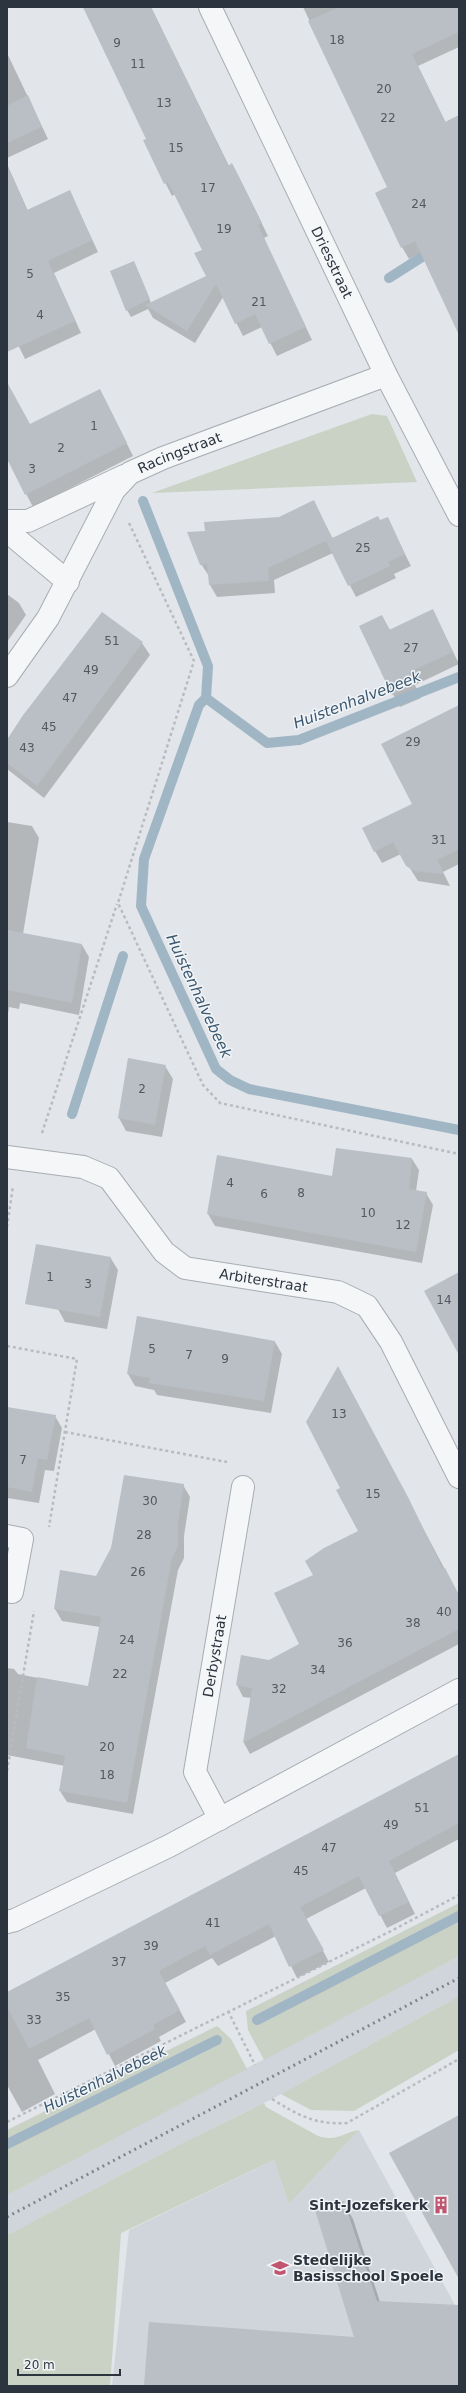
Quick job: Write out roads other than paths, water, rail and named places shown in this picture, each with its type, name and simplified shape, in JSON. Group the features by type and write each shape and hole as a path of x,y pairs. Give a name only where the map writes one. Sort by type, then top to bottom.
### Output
{"street":[{"name":"Driesstraat","path":"210,7 386,375 459,515"},
{"name":"Racingstraat","path":"7,676 48,618 68,582 114,490 130,473 163,458 386,375"},
{"path":"7,521 28,521 130,473"},
{"path":"7,531 68,582"},
{"name":"Arbiterstraat","path":"19,1159 83,1168 109,1178 164,1252 185,1268 338,1292 367,1306 391,1342 459,1477"},
{"name":"Derbystraat","path":"220,1819 195,1772 243,1487"},
{"path":"7,1536 22,1539 12,1592 7,1591"},
{"path":"7,1922 16,1920 169,1846 459,1690"}],"waterway":[{"name":"Huistenhalvebeek","path":"389,278 433,250"},
{"name":"Huistenhalvebeek","path":"143,501 208,666 206,698"},
{"name":"Huistenhalvebeek","path":"459,677 299,740 267,743 206,698 199,705 144,859 141,906 216,1069 230,1080 249,1089 459,1130"},
{"name":"Huistenhalvebeek","path":"72,1114 123,956"},
{"name":"Huistenhalvebeek","path":"257,2020 459,1916"},
{"name":"Huistenhalvebeek","path":"7,2144 217,2040"}],"railway":[{"path":"7,2217 459,1978"}],"place":[{"name":"Sint-Jozefskerk","path":"441,2205"},
{"name":"Stedelijke Basisschool Spoele","path":"280,2268"}]}
